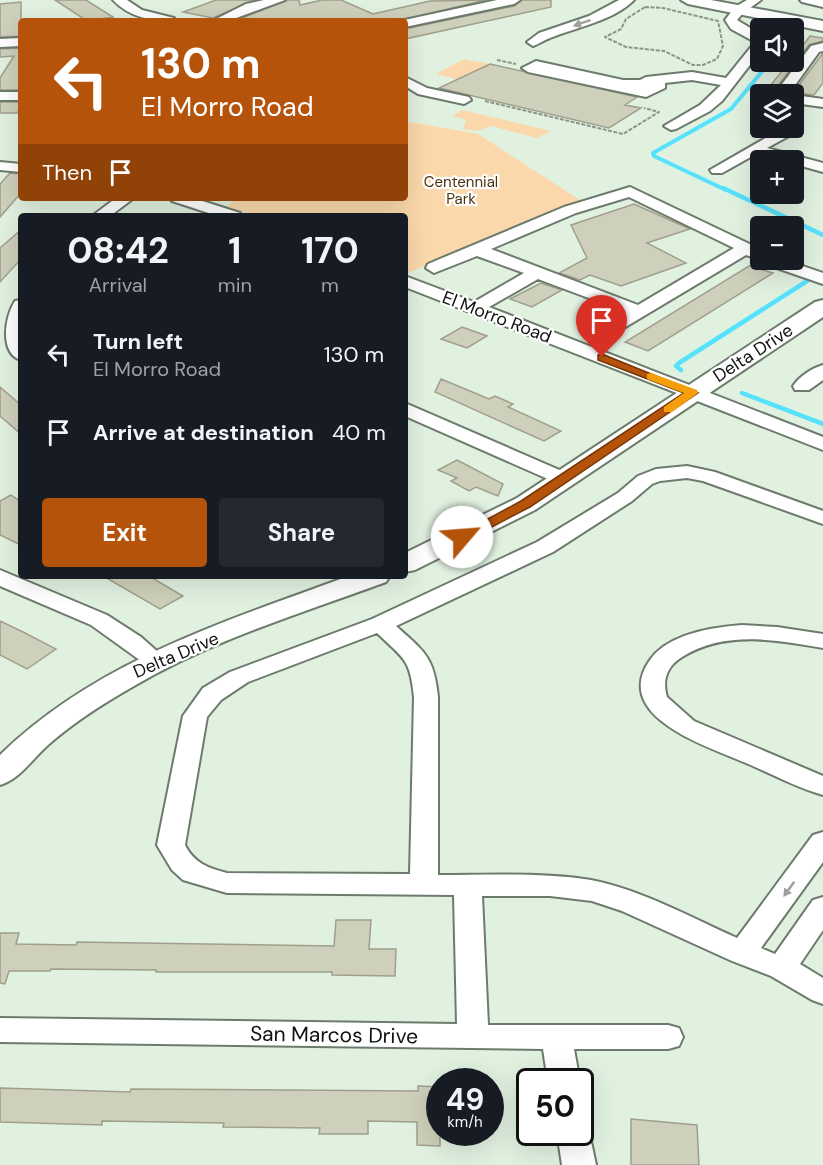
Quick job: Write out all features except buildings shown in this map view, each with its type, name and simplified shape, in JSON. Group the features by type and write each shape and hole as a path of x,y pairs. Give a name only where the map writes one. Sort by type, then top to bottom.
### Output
{"main road":[{"path":"688,0 823,26"},
{"name":"Delta Drive","path":"408,563 526,504 823,307"},
{"name":"Delta Drive","path":"0,774 27,747 75,707 108,686 156,661 368,579"}],"street":[{"path":"119,0 146,18"},
{"path":"225,18 250,7 279,0"},
{"path":"408,22 514,0"},
{"path":"533,42 592,20 628,0"},
{"path":"750,33 735,26 731,20 739,10 755,0"},
{"path":"806,0 823,3"},
{"path":"760,18 764,15"},
{"path":"0,43 18,42"},
{"path":"789,84 815,50 822,45"},
{"path":"671,126 705,108 717,98 750,56"},
{"path":"536,65 622,84 660,85 646,93 528,68 536,65"},
{"path":"636,80 665,80 684,71 728,82"},
{"path":"408,83 423,91 464,100"},
{"path":"0,96 18,96"},
{"path":"804,100 823,103"},
{"path":"757,150 776,138"},
{"path":"717,170 750,154"},
{"path":"804,163 823,168"},
{"path":"0,166 18,168"},
{"path":"434,268 570,210 630,192 750,250"},
{"path":"104,213 122,201"},
{"path":"186,201 224,213"},
{"path":"476,249 639,311"},
{"path":"601,334 639,311 750,253"},
{"path":"798,270 823,279"},
{"path":"474,308 536,273"},
{"name":"El Morro Road","path":"408,282 823,444"},
{"path":"18,311 12,323 11,338 18,350"},
{"path":"802,386 823,371"},
{"path":"408,410 564,479"},
{"path":"823,518 708,476 687,472 663,473 645,480 625,497 545,547 380,624 239,677 212,694 195,716 171,845 179,864 199,877 227,884 550,886 592,891 632,903 742,953 782,968 823,992"},
{"path":"0,577 92,617 120,633 156,661"},
{"path":"380,624 412,653 423,670 426,697 424,884"},
{"path":"823,641 767,634 731,633 698,640 675,649 662,661 652,678 654,696 668,713 685,727 823,786"},
{"path":"742,953 823,842"},
{"path":"468,885 472,1037"},
{"path":"782,968 823,908"},
{"name":"San Marcos Drive","path":"0,1030 472,1037 668,1037"},
{"path":"556,1037 562,1068"},
{"path":"576,1146 579,1165"}],"path":[{"path":"645,7 663,8 718,21 723,51 721,56 710,63 684,71 674,54 625,46 605,37 621,29 626,19 645,7"},
{"path":"485,101 623,134 659,112 639,107"}],"green space":[{"path":"464,59 490,64 456,79 436,74"},
{"path":"462,110 551,131 537,138 491,126 477,131 463,129 466,120 452,116"},
{"name":"Centennial Park","path":"408,122 478,134 583,202 545,215 408,273 408,213 246,213 227,206 234,201 408,201"}],"waterway":[{"path":"726,190 654,156 653,153 731,109 762,72"},
{"path":"723,188 823,235"},
{"path":"681,370 676,366 679,363 807,281"},
{"path":"742,393 823,424"}],"slow traffic":[{"path":"651,377 693,393 668,409"}],"route":[{"path":"462,537 526,504 693,393 602,357"}]}
